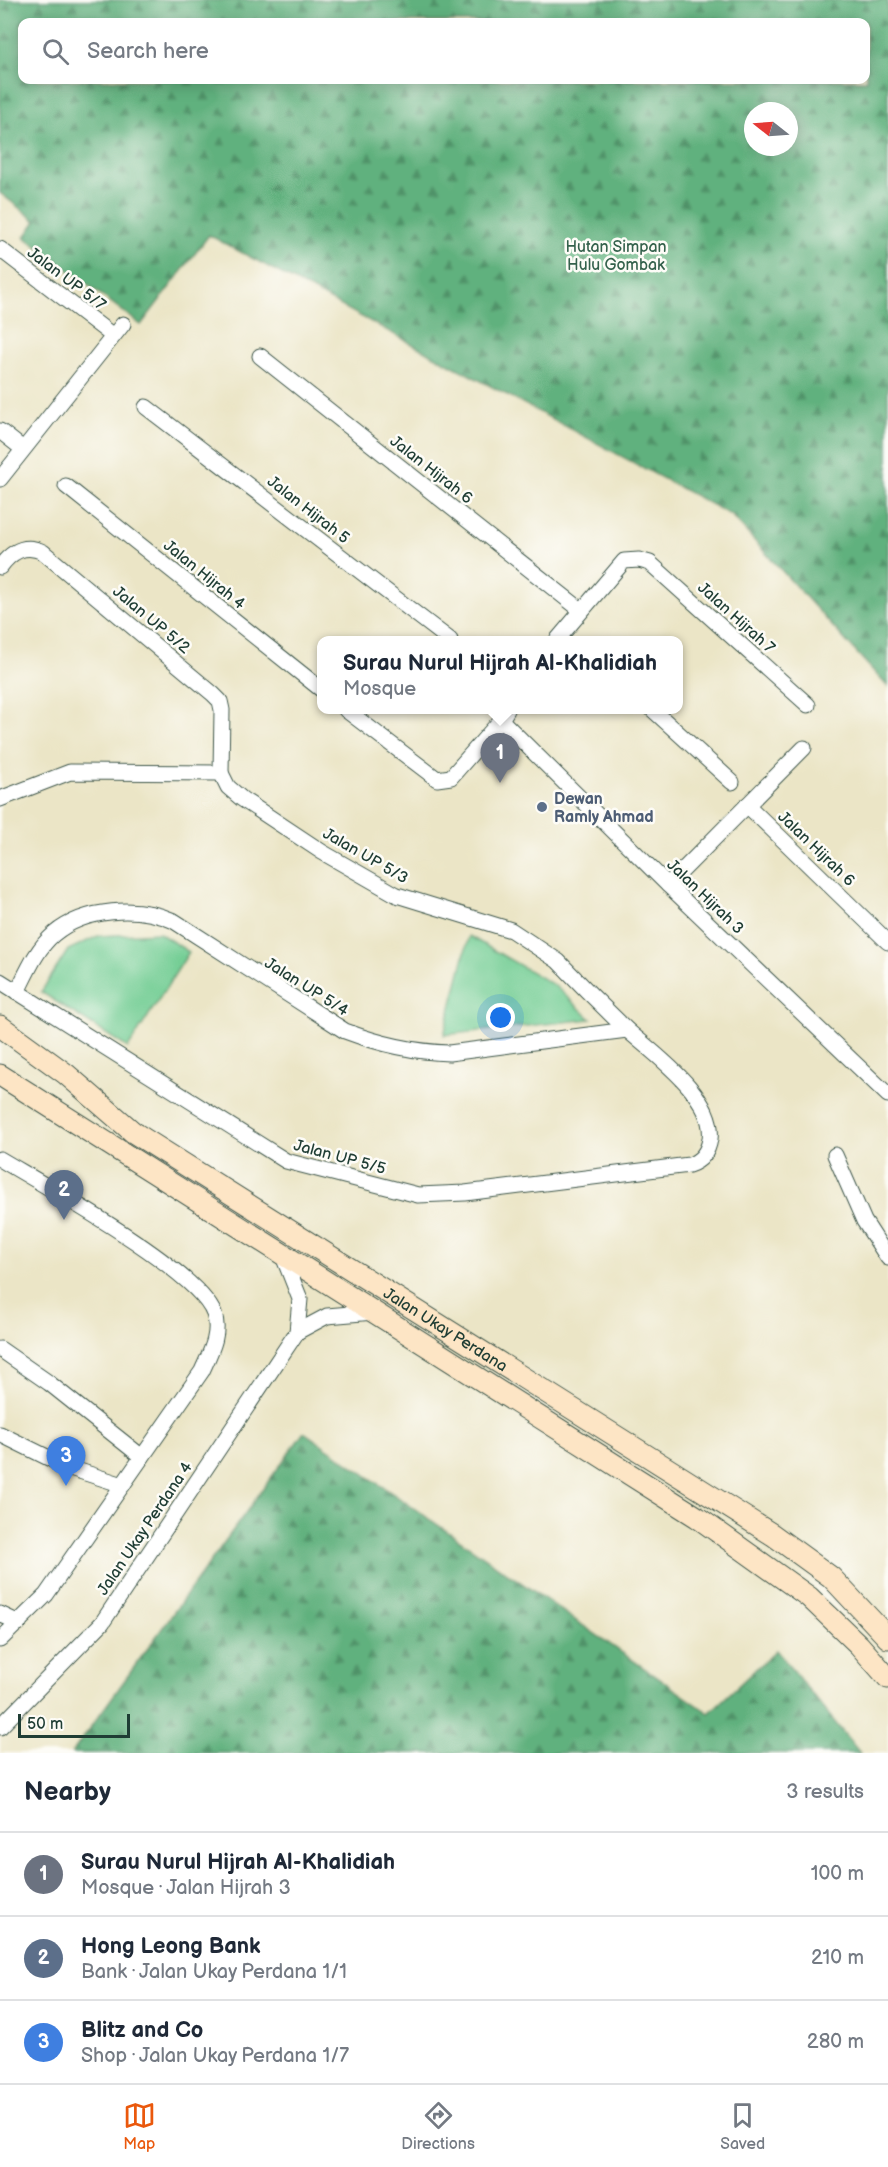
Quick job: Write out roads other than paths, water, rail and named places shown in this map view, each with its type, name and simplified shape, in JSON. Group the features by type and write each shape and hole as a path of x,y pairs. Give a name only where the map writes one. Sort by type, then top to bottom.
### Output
{"street":[{"name":"Jalan UP 5/7","path":"0,249 118,330 23,449"},
{"name":"Jalan Hijrah 6","path":"260,356 581,610"},
{"name":"Jalan Hijrah 5","path":"146,407 445,636"},
{"path":"0,431 23,449 0,479"},
{"name":"Jalan Hijrah 4","path":"66,486 317,687"},
{"name":"Jalan UP 5/2","path":"0,567 17,550 35,548 43,552 213,694 220,701 222,710 221,773"},
{"name":"Jalan Hijrah 7","path":"581,610 624,561 639,560 650,563 808,705"},
{"path":"561,635 581,610"},
{"name":"Jalan Hijrah 3","path":"351,714 436,779 451,777 504,715 668,885 888,1095"},
{"path":"656,714 732,782"},
{"path":"668,885 804,748"},
{"path":"0,800 70,772 221,773"},
{"name":"Jalan UP 5/3","path":"221,773 228,787 242,799 322,852 397,896 511,930 539,946 558,961 627,1030 688,1085 700,1102 711,1132 709,1145"},
{"name":"Jalan Hijrah 6","path":"747,805 888,942"},
{"name":"Jalan UP 5/4","path":"16,992 41,948 54,934 87,916 135,912 159,915 174,921 345,1030 365,1038 430,1052 449,1053 627,1030"},
{"name":"Jalan UP 5/5","path":"0,981 286,1161 403,1192 433,1196 688,1166 701,1159 709,1145"},
{"name":"Jalan Ukay Perdana","path":"0,1026 66,1074 133,1132 773,1535 831,1577 888,1638"},
{"name":"Jalan Ukay Perdana","path":"0,1075 697,1517 809,1597 859,1645 888,1678"},
{"path":"835,1155 864,1221 885,1249"},
{"path":"0,1159 171,1266 197,1291 214,1314 216,1337 202,1371 46,1595 0,1640"},
{"name":"Jalan Ukay Perdana 4","path":"281,1253 300,1299 297,1332"},
{"name":"Jalan Ukay Perdana 4","path":"0,1727 102,1623 297,1332 327,1316 374,1312"},
{"path":"0,1349 41,1377 142,1457"},
{"path":"0,1434 67,1467 123,1485"},
{"path":"0,1614 19,1623"}],"place":[{"name":"Surau Nurul Hijrah Al-Khalidiah","path":"500,783"},
{"name":"Dewan Ramly Ahmad","path":"542,807"},
{"name":"Hong Leong Bank","path":"64,1220"},
{"name":"Blitz and Co","path":"66,1486"}],"park label":[{"name":"Hutan Simpan Hulu Gombak","path":"616,255"}]}
